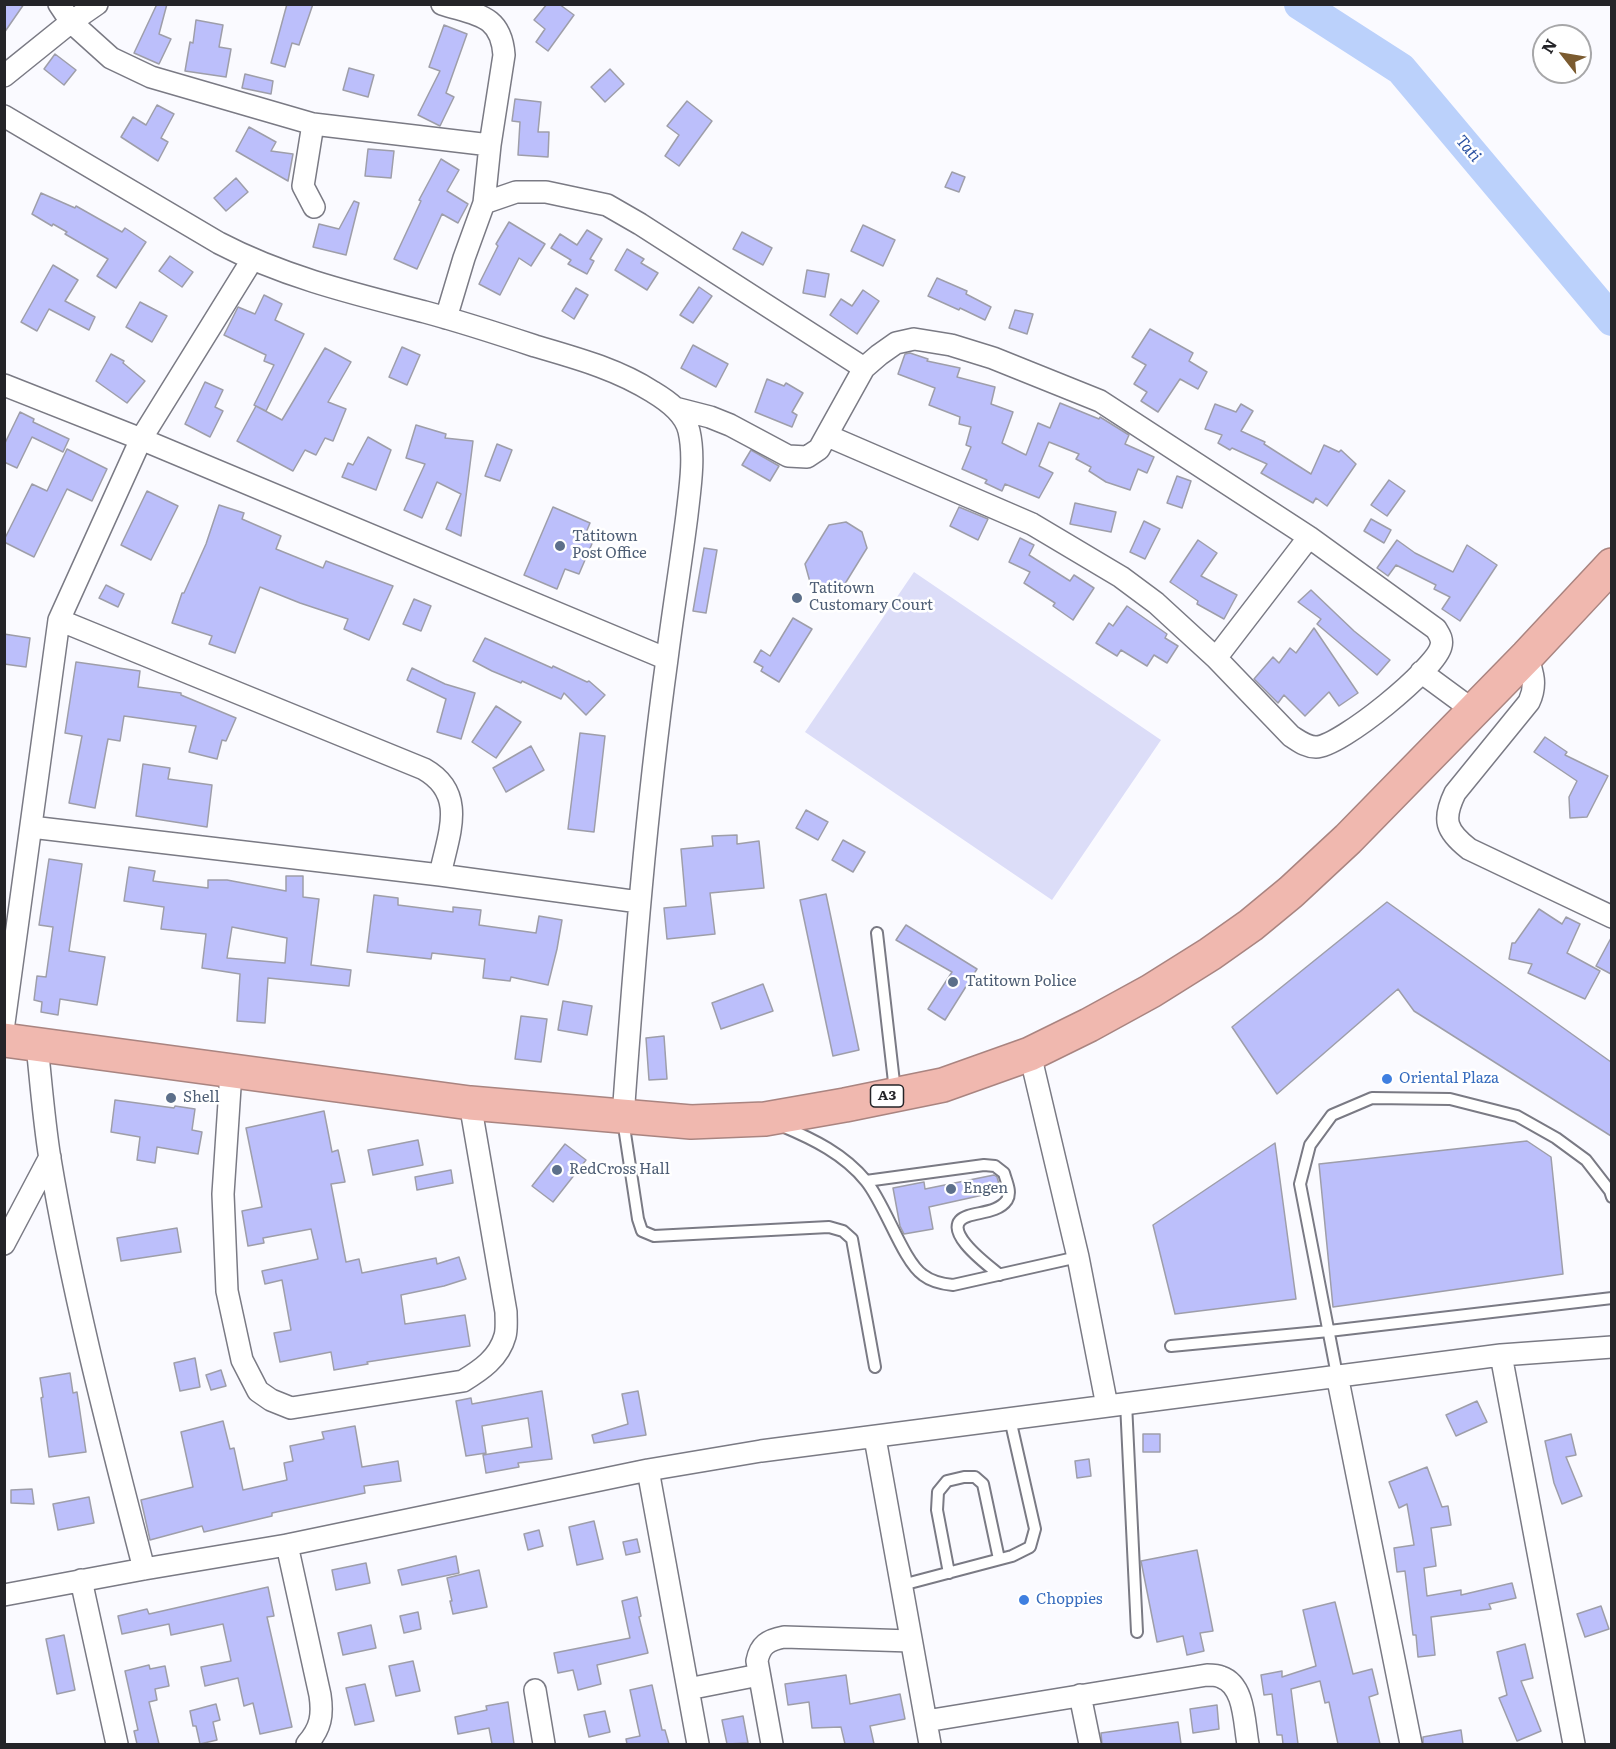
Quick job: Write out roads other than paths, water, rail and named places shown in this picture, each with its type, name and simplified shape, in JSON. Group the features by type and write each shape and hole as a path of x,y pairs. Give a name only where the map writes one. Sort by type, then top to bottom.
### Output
{"highway":[{"name":"A3","path":"4,1040 470,1103 691,1122 765,1119 943,1084 1030,1054 1151,991 1251,925 1348,839 1527,656 1603,574"}],"street":[{"path":"59,4 71,22 111,58 151,77 313,124 490,146"},
{"path":"4,76 97,4"},
{"path":"442,4 484,17 498,29 503,40 504,55 484,203 446,318"},
{"path":"4,116 179,220 252,260 338,290 446,318 600,366 631,379 655,393 675,408 687,422 690,433 691,464 681,566 667,659 639,902 623,1117"},
{"path":"313,124 303,186 314,207"},
{"path":"484,203 516,192 546,192 607,205 864,368"},
{"path":"4,1023 59,620 141,439 252,260"},
{"path":"675,408 730,425 788,456 807,457 819,449 828,436 864,368 896,343 914,339 951,345 993,358 1100,401 1309,537 1436,629 1441,636 1442,645 1438,654 1421,672 1360,725 1332,743 1317,747 1304,745 1291,736 1216,658 1156,603 1121,578 1032,524 828,436"},
{"path":"4,385 141,439 667,659"},
{"path":"1216,658 1309,537"},
{"path":"59,620 413,764 437,776 451,799 453,814 440,875"},
{"path":"1527,656 1534,679 1534,691 1529,702 1455,793 1447,809 1447,823 1456,838 1469,849 1611,916"},
{"path":"1421,672 1474,711"},
{"path":"31,827 440,875 639,902"},
{"path":"37,1046 50,1157 71,1266 144,1569"},
{"path":"1030,1054 1078,1257 1117,1405"},
{"path":"231,1072 223,1194 226,1291 242,1360 258,1391 271,1400 291,1408 463,1381 483,1369 496,1355 505,1336 506,1312 470,1103"},
{"path":"4,1244 50,1157"},
{"path":"4,1595 286,1545 648,1470 762,1451 1501,1355 1611,1347"},
{"path":"1501,1355 1574,1744"},
{"path":"1337,1376 1411,1744"},
{"path":"875,1438 930,1744"},
{"path":"648,1470 698,1744"},
{"path":"286,1545 321,1695 323,1714 318,1730 308,1744"},
{"path":"81,1580 117,1744"},
{"path":"772,1744 759,1675 759,1652 764,1644 784,1637 912,1641"},
{"path":"688,1689 759,1675"},
{"path":"926,1721 1207,1675 1222,1677 1233,1684 1239,1693 1248,1744"},
{"path":"535,1690 544,1744"},
{"path":"1080,1695 1090,1744"}],"lane":[{"path":"877,933 896,1094"},
{"path":"1337,1376 1300,1184 1310,1145 1332,1115 1372,1098 1450,1099 1517,1116 1556,1138 1586,1160 1610,1191 1611,1197"},
{"path":"623,1117 638,1219 642,1231 654,1236 829,1227 843,1231 852,1239 875,1367"},
{"path":"765,1119 827,1148 850,1164 866,1180 880,1200 911,1262 921,1274 936,1283 953,1285 1078,1257"},
{"path":"866,1180 984,1165 995,1166 1004,1173 1009,1192 1006,1201 996,1209 965,1217 959,1223 959,1232 966,1247 1000,1275"},
{"path":"1171,1346 1329,1331 1611,1298"},
{"path":"1117,1405 1137,1632"},
{"path":"902,1585 1012,1556 1030,1547 1035,1529 1010,1419"},
{"path":"949,1573 938,1510 938,1492 946,1481 975,1477 983,1484 999,1559"}],"waterway":[{"name":"Tati","path":"1300,4 1401,69 1612,320"}],"place":[{"name":"Tatitown Post Office","path":"560,546"},
{"name":"Tatitown Customary Court","path":"797,598"},
{"name":"Tatitown Police","path":"953,982"},
{"name":"Oriental Plaza","path":"1387,1079"},
{"name":"Shell","path":"171,1098"},
{"name":"RedCross Hall","path":"557,1170"},
{"name":"Engen","path":"951,1189"},
{"name":"Choppies","path":"1024,1600"}]}
